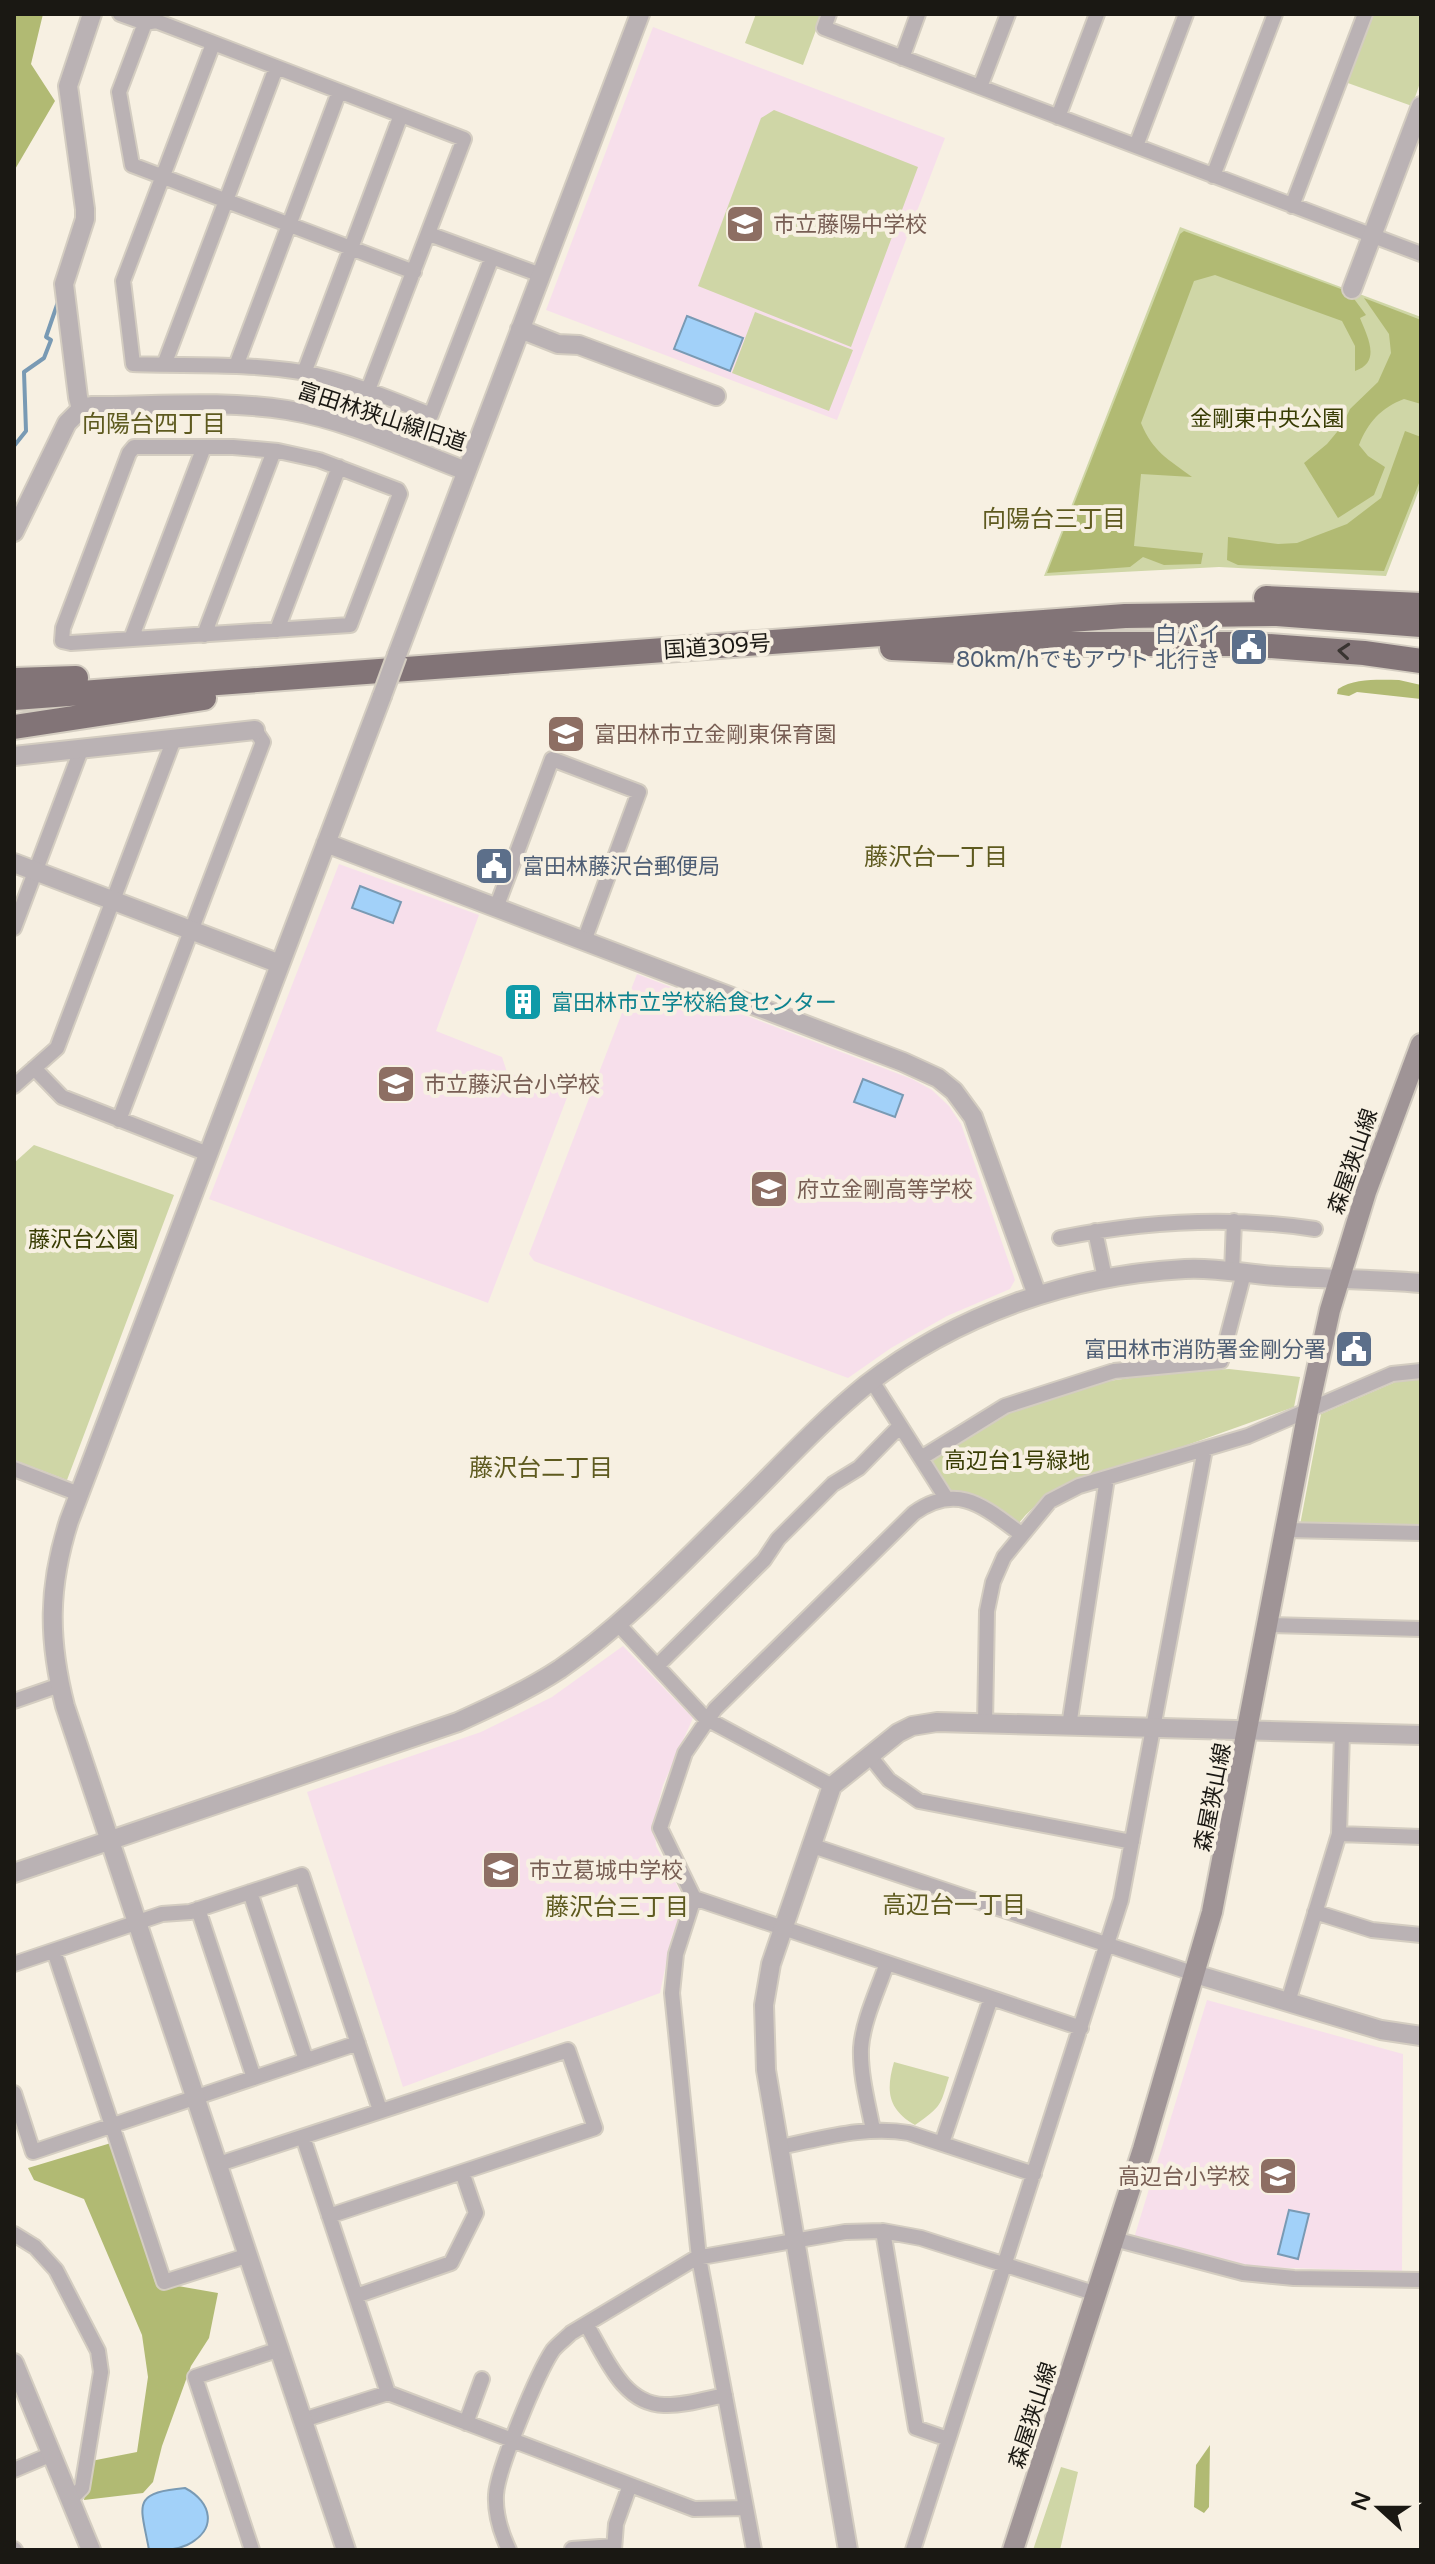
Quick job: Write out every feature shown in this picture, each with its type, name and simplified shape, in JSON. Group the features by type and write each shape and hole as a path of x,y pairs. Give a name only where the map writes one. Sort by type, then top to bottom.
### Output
{"highway":[{"path":"946,629 1050,610 1145,599 1263,597 1421,605"},
{"name":"国道309号","path":"14,713 214,690 946,629 1177,614 1328,616 1421,625"},
{"name":"国道309号","path":"14,698 214,690 1206,628 1292,630 1421,640"},
{"path":"892,648 958,651 1062,644 1242,644 1421,661"},
{"path":"14,680 201,674 214,690 14,727"}],"main road":[{"name":"森屋狭山線","path":"1013,2550 1097,2294 1219,1887 1308,1411 1339,1279 1366,1192 1421,1044"}],"street":[{"path":"14,532 67,423 81,409 64,284 85,219 85,209 68,86 92,14"},
{"path":"120,14 145,23 156,21 464,139 368,390"},
{"name":"富田林狭山線旧道","path":"81,409 91,406 236,406 287,410 334,421 466,471 640,14"},
{"path":"829,14 824,28 1421,254"},
{"path":"902,58 918,14"},
{"path":"980,87 1008,14"},
{"path":"1058,117 1097,14"},
{"path":"1136,146 1186,14"},
{"path":"1213,176 1275,14"},
{"path":"1292,206 1365,14"},
{"path":"145,23 119,92 132,165 414,272"},
{"path":"213,44 123,281 133,364 236,366 304,373 368,390 431,415 492,257"},
{"path":"164,365 276,68"},
{"path":"236,366 339,92"},
{"path":"1352,289 1421,106"},
{"path":"304,373 401,115"},
{"path":"429,234 541,275"},
{"path":"520,329 558,344 579,345 716,396"},
{"path":"131,639 204,447"},
{"path":"204,447 274,451 339,467 394,487 400,494 353,622 346,626 71,643 61,638 132,448 204,447"},
{"path":"204,635 274,451"},
{"path":"277,630 339,467"},
{"path":"346,2550 60,1685 52,1634 53,1587 59,1553 79,1494 466,471"},
{"path":"14,756 255,730 263,742 119,1120"},
{"path":"14,1086 57,1048 174,739"},
{"path":"14,928 81,750"},
{"path":"496,908 552,759 567,764 639,792 584,941"},
{"path":"326,843 938,1078 954,1091 973,1117 1037,1295"},
{"path":"14,863 280,964"},
{"path":"34,1068 62,1097 208,1154"},
{"path":"921,1458 1005,1406 1114,1371 1221,1361 1238,1272 1234,1221"},
{"path":"1060,1238 1132,1224 1234,1221 1315,1229"},
{"path":"1095,1231 1105,1278"},
{"path":"14,1873 458,1722 539,1682 618,1624 829,1418 872,1381 947,1332 1037,1295 1105,1278 1189,1268 1421,1283"},
{"path":"985,1724 989,1595 997,1569 1021,1534 1050,1501 1079,1486 1248,1436 1392,1374 1421,1371"},
{"path":"872,1381 946,1498"},
{"path":"657,1666 764,1560 778,1539 833,1484 859,1468 900,1426"},
{"path":"913,2550 1121,1900 1205,1449"},
{"path":"14,1469 79,1494"},
{"path":"1069,1726 1107,1478"},
{"path":"754,2550 699,2258 672,1993 676,1954 694,1898 660,1828 685,1753 707,1719 914,1513 939,1499 974,1502 1021,1534"},
{"path":"1286,1530 1421,1533"},
{"path":"618,1624 707,1719 832,1786"},
{"path":"1268,1625 1421,1629"},
{"path":"14,1701 60,1685"},
{"path":"848,2550 766,2070 763,2028 767,1985 782,1927 832,1786 869,1755 912,1726 937,1722 1421,1735"},
{"path":"1288,2002 1339,1834 1342,1733"},
{"path":"869,1755 889,1780 919,1801 1132,1842"},
{"path":"1339,1834 1421,1837"},
{"path":"810,1845 1195,1974 1381,2030 1421,2036"},
{"path":"14,1964 162,1914 198,1909 302,1875 380,2110"},
{"path":"250,1892 306,2060"},
{"path":"694,1898 1081,2028"},
{"path":"198,1909 254,2078"},
{"path":"1315,1912 1372,1930 1421,1935"},
{"path":"54,1951 164,2282 249,2255"},
{"path":"873,2130 861,2065 861,2047 887,1963"},
{"path":"942,2143 991,1998"},
{"path":"14,2093 33,2152 358,2043"},
{"path":"219,2164 568,2050 595,2128 329,2216"},
{"path":"779,2147 873,2130 909,2133 1034,2174"},
{"path":"303,2137 388,2393"},
{"path":"356,2296 451,2263 476,2213 462,2172"},
{"path":"883,2231 916,2428 948,2439"},
{"path":"509,2550 498,2518 496,2494 501,2471 540,2371 555,2348 586,2324 699,2258 845,2232 883,2231 921,2238 1097,2294"},
{"path":"14,2234 35,2247 56,2270 98,2351 101,2372 82,2488 70,2500"},
{"path":"1114,2239 1243,2273 1281,2277 1421,2280"},
{"path":"586,2324 624,2387 636,2397 651,2404 667,2406 725,2395"},
{"path":"252,2550 195,2377 280,2349"},
{"path":"14,2363 91,2550"},
{"path":"466,2423 482,2379"},
{"path":"303,2420 388,2393 694,2509 746,2508"},
{"path":"14,2470 52,2454"},
{"path":"572,2549 614,2548 616,2524 630,2485"}],"shaded area":[{"name":"市立藤陽中学校","path":"653,27 945,138 837,420 546,310"},
{"name":"市立藤沢台小学校","path":"339,864 479,915 436,1031 502,1057 507,1072 568,1095 488,1303 209,1199"},
{"name":"府立金剛高等学校","path":"637,974 912,1079 932,1090 949,1106 961,1124 1015,1280 1010,1289 947,1316 891,1348 848,1378 534,1261 529,1254"},
{"name":"市立葛城中学校","path":"623,1646 693,1718 663,1785 654,1821 656,1846 684,1903 671,1939 660,1993 403,2087 307,1792 481,1732 552,1697"},
{"name":"高辺台小学校","path":"1207,2000 1403,2054 1402,2271 1249,2267 1195,2256 1134,2238"}],"green space":[{"path":"14,14 43,14 31,64 55,101 14,171"},
{"path":"756,14 822,14 803,65 745,43"},
{"path":"1370,14 1421,14 1421,80 1412,106 1345,82"},
{"path":"774,110 918,167 851,347 698,286 761,118"},
{"name":"金剛東中央公園","path":"1180,227 1421,317 1421,485 1386,576 1219,567 1044,576"},
{"path":"1184,231 1349,292 1366,315 1360,318 1369,340 1368,361 1355,371 1355,346 1342,321 1215,275 1194,281 1141,423 1156,448 1192,477 1141,474 1134,546 1203,553 1201,564 1164,565 1143,557 1130,567 1047,573 1180,234"},
{"path":"1364,298 1421,320 1421,404 1404,399 1382,411 1371,423 1359,445 1368,456 1385,467 1374,495 1338,518 1304,463 1327,444 1342,426 1350,409 1378,382 1391,353 1389,334"},
{"path":"755,312 853,350 829,411 732,373"},
{"path":"1405,431 1421,437 1421,478 1384,571 1238,565 1227,560 1228,537 1278,544 1297,543 1347,524 1381,498"},
{"path":"1399,680 1421,685 1421,699 1357,692 1349,696 1337,694 1338,689 1352,683"},
{"name":"藤沢台公園","path":"34,1145 174,1195 67,1480 14,1460 14,1163"},
{"name":"高辺台1号緑地","path":"1229,1369 1300,1377 1294,1407 1081,1479 1048,1497 1019,1523 979,1496 951,1492 930,1461 1008,1410 1102,1382 1164,1373"},
{"path":"1421,1378 1421,1529 1300,1525 1321,1414 1400,1380"},
{"path":"894,2062 949,2077 939,2105 915,2125 899,2112 891,2098 890,2081"},
{"path":"111,2143 155,2282 218,2293 209,2338 191,2366 162,2446 153,2482 143,2493 84,2500 91,2461 137,2452 148,2377 142,2335 84,2199 34,2180 28,2168"},
{"path":"1210,2445 1209,2507 1204,2513 1194,2507 1196,2465"},
{"path":"1061,2467 1078,2472 1060,2550 1033,2550"}],"water":[{"path":"687,316 743,338 730,371 674,349"},
{"path":"360,886 401,902 393,923 352,908"},
{"path":"863,1079 903,1095 895,1117 854,1102"},
{"path":"1289,2210 1309,2214 1298,2259 1278,2254"},
{"path":"185,2488 206,2508 208,2516 204,2532 182,2547 149,2550 143,2504 155,2493"}],"waterway":[{"path":"14,446 26,431 24,372 44,358 51,340 46,337 58,302"}],"place":[{"name":"市立藤陽中学校","path":"745,224"},
{"name":"白バイ 80km/hでもアウト 北行き","path":"1249,647"},
{"name":"富田林市立金剛東保育園","path":"566,734"},
{"name":"富田林藤沢台郵便局","path":"494,866"},
{"name":"富田林市立学校給食センター","path":"523,1002"},
{"name":"市立藤沢台小学校","path":"396,1084"},
{"name":"府立金剛高等学校","path":"769,1189"},
{"name":"富田林市消防署金剛分署","path":"1354,1349"},
{"name":"市立葛城中学校","path":"501,1870"},
{"name":"高辺台小学校","path":"1278,2176"}],"district":[{"name":"向陽台四丁目","path":"154,424"},
{"name":"向陽台三丁目","path":"1054,519"},
{"name":"藤沢台一丁目","path":"936,857"},
{"name":"藤沢台二丁目","path":"541,1468"},
{"name":"高辺台一丁目","path":"954,1905"},
{"name":"藤沢台三丁目","path":"617,1907"}]}
